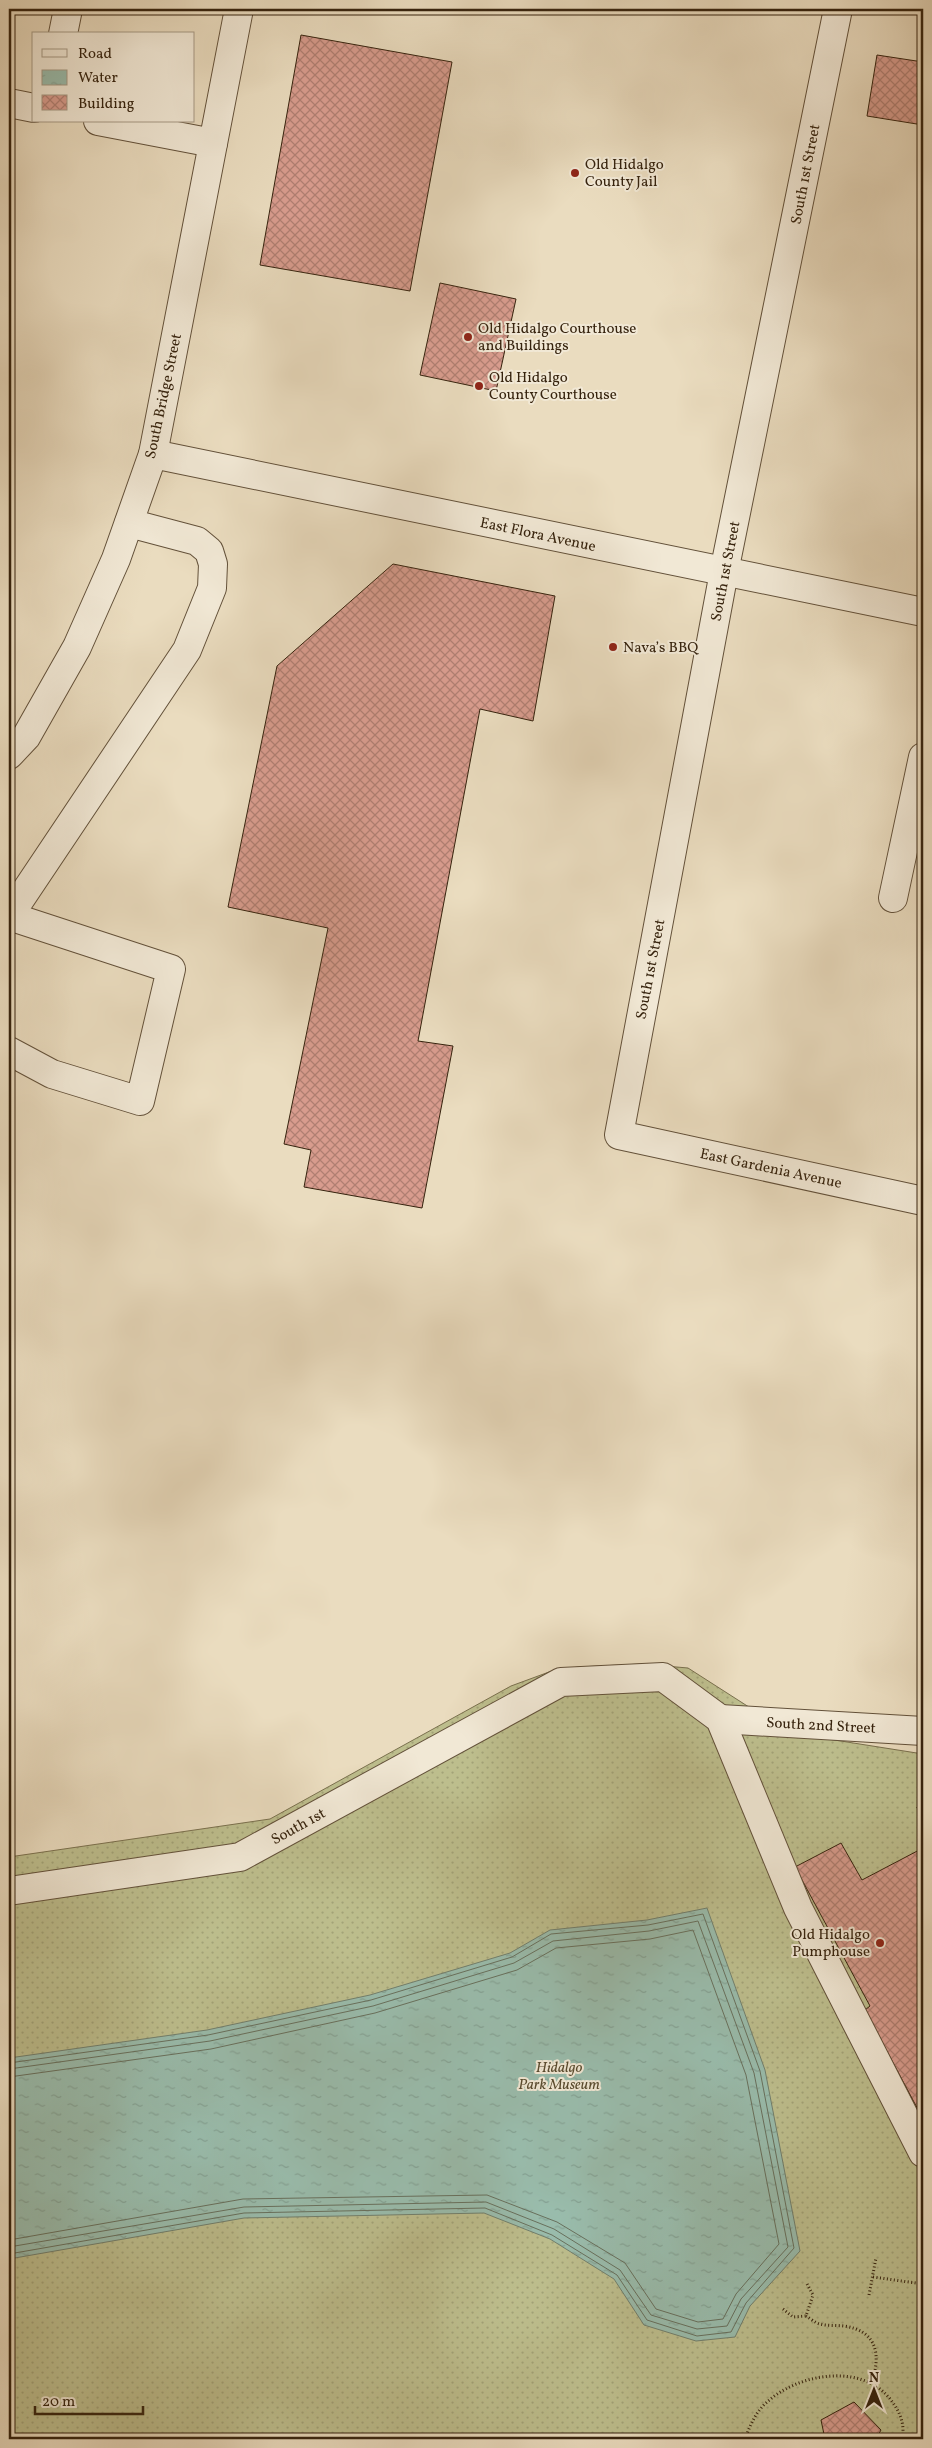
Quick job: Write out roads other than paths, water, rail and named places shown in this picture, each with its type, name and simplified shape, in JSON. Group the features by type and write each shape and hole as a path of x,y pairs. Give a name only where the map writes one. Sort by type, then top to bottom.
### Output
{"street":[{"path":"63,32 68,9"},
{"name":"South Bridge Street","path":"9,755 26,737 77,647 116,558 153,454 239,9"},
{"name":"South 1st Street","path":"619,1135 724,572 838,9"},
{"path":"9,103 32,108"},
{"path":"103,122 213,143"},
{"name":"East Flora Avenue","path":"153,454 923,612"},
{"path":"9,1051 52,1074 140,1101 171,969 9,916 187,650 212,588 213,564 210,551 197,541 129,523"},
{"path":"893,898 923,757"},
{"name":"East Gardenia Avenue","path":"619,1135 923,1201"},
{"name":"South 1st","path":"9,1891 240,1857 561,1682 663,1677 720,1719"},
{"path":"720,1719 798,1908 923,2153"},
{"name":"South 2nd Street","path":"720,1719 923,1731"}],"water":[{"path":"707,1908 765,2070 800,2251 750,2306 735,2337 696,2341 644,2325 614,2279 550,2239 484,2213 244,2218 9,2259 9,2058 207,2030 370,1995 510,1953 550,1930 647,1920"}],"place":[{"name":"Old Hidalgo County Jail","path":"575,173"},
{"name":"Old Hidalgo Courthouse and Buildings","path":"468,337"},
{"name":"Old Hidalgo County Courthouse","path":"479,386"},
{"name":"Nava’s BBQ","path":"613,647"},
{"name":"Old Hidalgo Pumphouse","path":"880,1943"}],"park label":[{"name":"Hidalgo Park Museum","path":"559,2076"}]}
